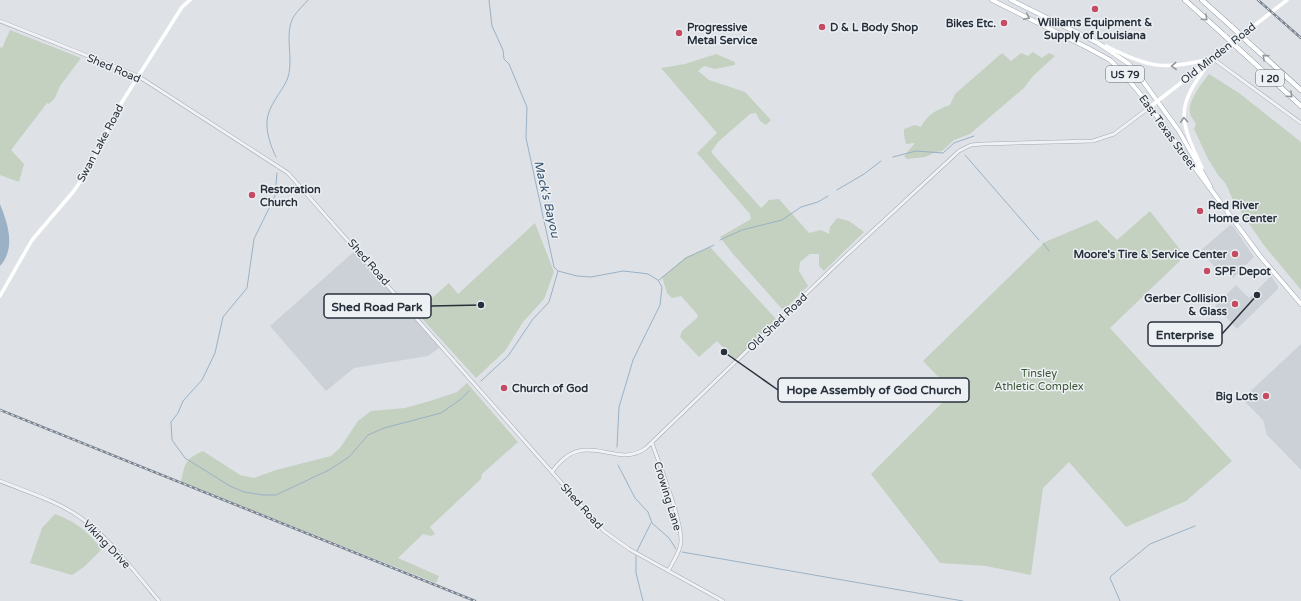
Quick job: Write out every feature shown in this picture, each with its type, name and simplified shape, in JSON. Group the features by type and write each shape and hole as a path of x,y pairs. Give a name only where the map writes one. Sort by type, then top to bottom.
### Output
{"highway":[{"name":"I 20","path":"1185,0 1301,106"},
{"name":"I 20","path":"1202,0 1301,90"}],"main road":[{"name":"Swan Lake Road","path":"182,7 183,0"},
{"name":"Swan Lake Road","path":"0,296 35,236 77,187 138,76 182,7 190,0"},
{"name":"East Texas Street","path":"992,0 1110,60 1126,76 1265,261 1301,304"},
{"name":"East Texas Street","path":"1011,0 1113,51 1128,64 1179,131 1217,197"},
{"name":"Old Minden Road","path":"1150,107 1287,0"},
{"path":"1098,43 1130,59 1152,65 1175,67 1212,58"},
{"path":"1208,182 1188,140 1184,124 1184,113 1186,100 1192,87 1212,58"}],"street":[{"name":"Shed Road","path":"0,21 138,76 282,168 293,177 597,524 612,538 723,601"},
{"path":"1212,58 1301,123"},
{"name":"Old Shed Road","path":"552,472 568,457 583,450 595,449 616,454 630,455 644,449 652,443 950,158 971,145 1087,142 1100,140 1122,129 1150,107"},
{"name":"Crowing Lane","path":"652,443 674,510 680,537 680,548 668,571"},
{"name":"Viking Drive","path":"0,481 65,508 82,518 101,535 159,601"}],"shaded area":[{"path":"1230,225 1233,226 1254,257 1233,278 1219,264 1216,268 1200,251"},
{"path":"357,249 442,346 428,356 354,368 326,391 270,326"},
{"path":"1271,276 1278,286 1278,289 1237,329 1215,306 1236,285 1249,298"},
{"path":"1301,344 1301,470 1267,435 1263,420 1242,399"}],"green space":[{"path":"10,30 81,58 60,86 55,98 49,104 47,103 11,150 24,164 19,182 0,175 0,47 2,48"},
{"path":"1033,52 1042,58 1049,53 1055,56 1033,76 1024,88 970,134 954,140 942,151 925,157 907,159 904,156 915,143 906,144 904,129 915,125 921,127 933,113 950,105 955,94 1002,53 1011,61 1021,53 1028,56"},
{"path":"716,54 735,62 735,65 715,69 704,66 698,71 709,80 745,92 771,120 766,125 760,121 756,113 750,114 718,142 711,152 761,208 769,200 779,199 809,233 821,230 829,234 830,227 837,218 849,221 864,232 824,271 819,266 819,254 810,254 800,262 799,271 808,286 785,309 782,309 733,254 720,237 751,219 750,214 697,153 717,133 661,68 685,64"},
{"path":"1209,74 1239,93 1301,142 1301,290 1263,244 1233,200 1226,184 1218,175 1207,157 1194,129 1196,124 1191,116 1190,106 1195,94"},
{"name":"Tinsley Athletic Complex","path":"1150,211 1185,256 1110,328 1232,461 1186,501 1126,527 1069,462 1043,488 1031,575 986,566 940,563 871,474 953,392 923,361 1045,242 1097,220 1117,240"},
{"path":"535,223 554,272 544,299 523,322 505,351 476,378 416,312 449,283 458,294"},
{"path":"710,247 776,319 735,360 717,341 699,357 680,337 682,331 698,317 681,296 672,298 667,293 662,277 686,257"},
{"path":"467,383 518,442 482,474 481,479 430,527 435,534 431,536 423,534 398,558 439,576 436,583 181,482 185,466 189,459 203,451 240,475 254,478 276,470 331,456 340,448 358,421 371,411 405,408 430,401 457,392"},
{"path":"55,514 69,520 81,528 102,549 84,567 72,575 30,563 42,528"}],"water":[{"path":"0,204 8,228 9,244 8,252 0,266"}],"waterway":[{"name":"Mack's Bayou","path":"276,157 268,135 268,115 272,105 287,80 290,64 289,31 291,23 294,16 308,0"},
{"name":"Mack's Bayou","path":"481,381 508,356 533,319 549,302 558,271 554,267 526,138 527,107 509,64 504,59 503,50 492,26 489,0"},
{"path":"893,157 916,151 943,153 954,143 974,136"},
{"path":"965,155 1039,240"},
{"path":"837,190 864,174 881,161"},
{"name":"Mack's Bayou","path":"277,173 275,196 254,239 247,288 223,317 215,353 202,380 183,401 178,413 171,422 172,440 185,458 230,486 244,492 263,495 276,495 329,470 349,457 368,435 384,428 441,413 461,399 469,391"},
{"path":"720,240 742,230 782,220 801,207 818,202 828,196"},
{"path":"1043,243 1049,251"},
{"path":"659,280 686,258 714,245"},
{"path":"558,271 577,276 591,277 623,271 648,274 658,280 662,287 660,305 633,360 619,407 617,447"},
{"path":"618,465 635,498 648,512 652,523 669,538 676,549"},
{"path":"637,551 651,523"},
{"path":"1120,601 1110,578 1111,576 1150,544 1195,526"},
{"path":"682,552 963,601"},
{"path":"636,556 636,573 643,601"}],"railway":[{"path":"1258,0 1301,38"},
{"path":"0,410 475,601"}],"place":[{"name":"Williams Equipment & Supply of Louisiana","path":"1095,9"},
{"name":"Bikes Etc.","path":"1004,23"},
{"name":"D & L Body Shop","path":"822,27"},
{"name":"Progressive Metal Service","path":"679,33"},
{"name":"Restoration Church","path":"252,195"},
{"name":"Red River Home Center","path":"1200,211"},
{"name":"Moore's Tire & Service Center","path":"1235,254"},
{"name":"SPF Depot","path":"1207,271"},
{"name":"Enterprise","path":"1257,295"},
{"name":"Gerber Collision & Glass","path":"1235,304"},
{"name":"Shed Road Park","path":"481,305"},
{"name":"Hope Assembly of God Church","path":"724,352"},
{"name":"Church of God","path":"504,388"},
{"name":"Big Lots","path":"1266,396"}]}
